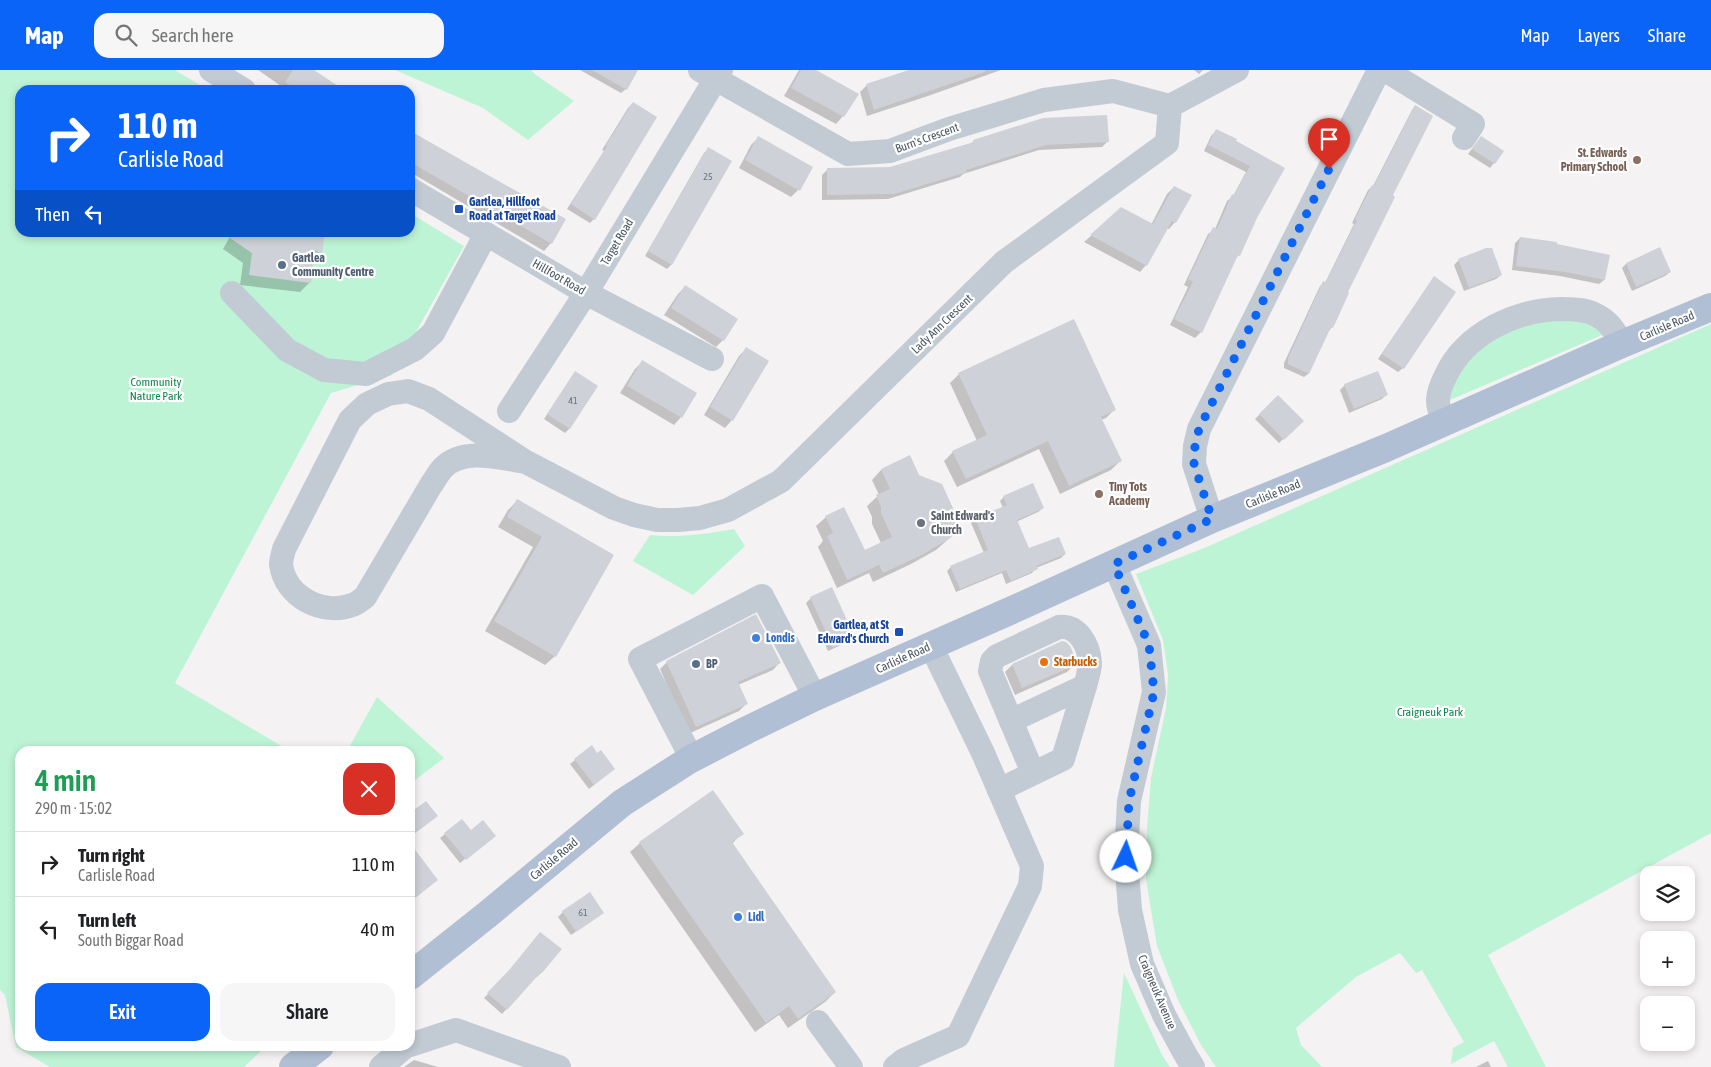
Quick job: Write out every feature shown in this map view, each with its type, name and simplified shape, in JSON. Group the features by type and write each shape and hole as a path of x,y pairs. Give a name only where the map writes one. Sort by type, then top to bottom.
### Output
{"main road":[{"name":"Carlisle Road","path":"415,972 622,802 692,758 815,697 1212,519 1711,307"},
{"path":"293,1067 314,1051"}],"street":[{"path":"211,70 236,85"},
{"path":"1170,106 1237,70"},
{"path":"1212,519 1194,464 1195,446 1199,429 1379,70"},
{"path":"1385,70 1473,124 1464,138"},
{"name":"Burn's Crescent","path":"712,73 848,154 890,151 949,129 1044,100 1113,91 1170,106"},
{"name":"Target Road","path":"510,411 586,293 712,73"},
{"name":"Lady Ann Crescent","path":"526,462 614,508 657,520 700,518 728,510 781,481 1004,262 1167,143 1170,106"},
{"name":"Hillfoot Road","path":"415,192 586,293 712,359"},
{"path":"232,292 287,350 324,370 366,374 415,349 433,333 486,234"},
{"path":"1444,422 1439,411 1438,398 1449,368 1458,356 1478,338 1504,322 1529,313 1554,310 1581,311 1594,314 1614,328 1622,344"},
{"path":"408,391 429,399 526,462 485,455 461,457 443,468 365,597 353,605 332,609 314,605 298,595 286,581 281,563 284,549 350,420 367,404 388,394 408,391"},
{"name":"Craigneuk Avenue","path":"1114,564 1149,645 1154,692 1129,801 1126,857 1130,910 1142,964 1164,1015 1184,1054 1193,1067"},
{"path":"692,758 640,659 762,596 815,697"},
{"path":"999,790 1063,759 1090,664 1088,651 1081,638 1074,630 1066,627 1059,628 997,656 992,661 990,671 1010,722 1034,773"},
{"path":"895,1067 904,1060 958,1036 1030,886 1032,866 999,790 931,646"},
{"path":"1010,722 1085,686"},
{"path":"818,1022 851,1067"},
{"path":"415,1043 456,1030 559,1067"},
{"path":"381,1067 400,1051"}],"green space":[{"name":"Community Nature Park","path":"0,70 175,70 200,85 15,85 15,237 415,237 415,216 464,246 392,375 331,393 175,683 282,746 15,746 15,1042 5,995 0,990"},
{"path":"395,70 531,70 574,101 528,140 483,108"},
{"path":"1577,319 1607,333 1450,400 1448,394 1469,356 1521,323"},
{"name":"Craigneuk Park","path":"1711,324 1711,833 1651,866 1640,866 1640,872 1488,955 1546,1067 1508,1067 1494,1041 1451,1064 1453,1048 1464,1042 1422,970 1416,973 1400,953 1356,977 1296,1028 1301,1045 1322,1067 1216,1067 1201,1045 1178,1000 1157,946 1146,879 1147,828 1151,778 1166,708 1168,675 1163,640 1136,574 1202,549"},
{"path":"734,529 745,546 693,595 633,561 650,535 682,536"},
{"path":"377,697 444,758 415,780 415,746 350,746"},
{"path":"1124,973 1162,1055 1170,1067 1114,1067"},
{"name":"Community Nature Park","path":"23,1051 261,1051 244,1067 50,1067"}],"building":[{"path":"293,70 314,70 336,85 290,85 285,82"},
{"path":"592,70 638,70 627,90"},
{"path":"801,70 816,70 859,94 844,117 791,88"},
{"path":"909,70 985,70 985,72 874,110 866,84"},
{"path":"633,102 657,117 595,220 571,204"},
{"path":"1415,105 1433,116 1393,195 1395,197 1309,374 1288,364 1288,358 1323,281 1326,282 1372,185 1374,186"},
{"path":"1107,115 1109,142 1046,145 894,194 827,195 827,168 890,167 974,142 973,140 1043,118"},
{"path":"1216,129 1237,139 1236,141 1285,168 1257,218 1240,256 1238,255 1202,333 1174,319 1193,282 1188,279 1213,227 1217,229 1232,194 1234,195 1250,166 1208,145"},
{"path":"415,134 566,219 552,244 415,165"},
{"path":"758,136 813,167 800,191 745,160"},
{"path":"1481,136 1504,151 1495,164 1472,149"},
{"path":"708,147 732,161 672,265 648,251"},
{"path":"1174,186 1192,195 1176,223 1172,221 1147,266 1090,235 1121,207 1153,224"},
{"name":"Gartlea Community Centre","path":"228,237 324,237 322,255 315,250 311,283 249,275 252,253"},
{"path":"1520,237 1557,242 1557,244 1610,255 1605,280 1565,272 1516,266"},
{"path":"1660,247 1671,272 1636,287 1626,263"},
{"path":"1486,248 1492,248 1502,275 1469,288 1458,259"},
{"path":"1434,276 1456,292 1404,369 1382,354"},
{"path":"685,285 738,319 724,341 671,308"},
{"path":"1074,319 1116,410 1101,417 1122,461 1069,486 1048,441 966,479 952,451 987,435 958,373"},
{"path":"746,347 769,361 733,421 710,407"},
{"path":"642,360 697,393 682,418 627,386"},
{"path":"575,371 598,386 570,429 547,414"},
{"path":"1378,371 1388,395 1354,409 1344,384"},
{"path":"1278,395 1304,421 1284,440 1259,414"},
{"name":"Saint Edward's Church","path":"910,455 919,475 942,484 962,528 947,540 922,555 883,573 879,565 847,580 827,536 833,533 825,516 844,507 865,550 892,537 881,513 881,507 876,495 890,489 881,469"},
{"path":"1033,483 1044,508 1017,520 1029,548 1059,537 1066,554 1036,566 1038,569 1011,581 1006,570 960,589 950,566 988,550 975,518 1007,505 1003,496"},
{"path":"517,499 614,555 556,657 494,621 542,537 507,517"},
{"path":"832,587 855,638 833,648 810,597"},
{"path":"756,614 781,663 738,682 748,704 696,727 666,661"},
{"name":"Starbucks","path":"1062,641 1070,646 1076,665 1022,688 1012,664"},
{"path":"592,745 597,753 601,750 615,769 594,785 574,759"},
{"name":"Lidl","path":"713,790 744,834 732,842 836,992 798,1019 789,1006 766,1023 639,842"},
{"path":"426,801 438,816 415,833 415,809"},
{"path":"462,819 471,830 483,820 496,836 466,860 444,833"},
{"path":"415,850 438,880 415,898"},
{"path":"590,892 604,913 576,932 562,911"},
{"path":"540,932 562,949 507,1010 487,993 510,969"}],"place":[{"name":"St. Edwards Primary School","path":"1637,160"},
{"name":"Gartlea, Hillfoot Road at Target Road","path":"459,209"},
{"name":"Gartlea Community Centre","path":"282,265"},
{"name":"Tiny Tots Academy","path":"1099,494"},
{"name":"Saint Edward's Church","path":"921,523"},
{"name":"Gartlea, at St Edward's Church","path":"899,632"},
{"name":"Londis","path":"756,638"},
{"name":"Starbucks","path":"1044,662"},
{"name":"BP","path":"696,664"},
{"name":"Lidl","path":"738,917"}],"route":[{"path":"1126,857 1129,801 1154,692 1149,645 1114,564 1212,519 1194,464 1195,446 1199,429 1329,169"}]}
